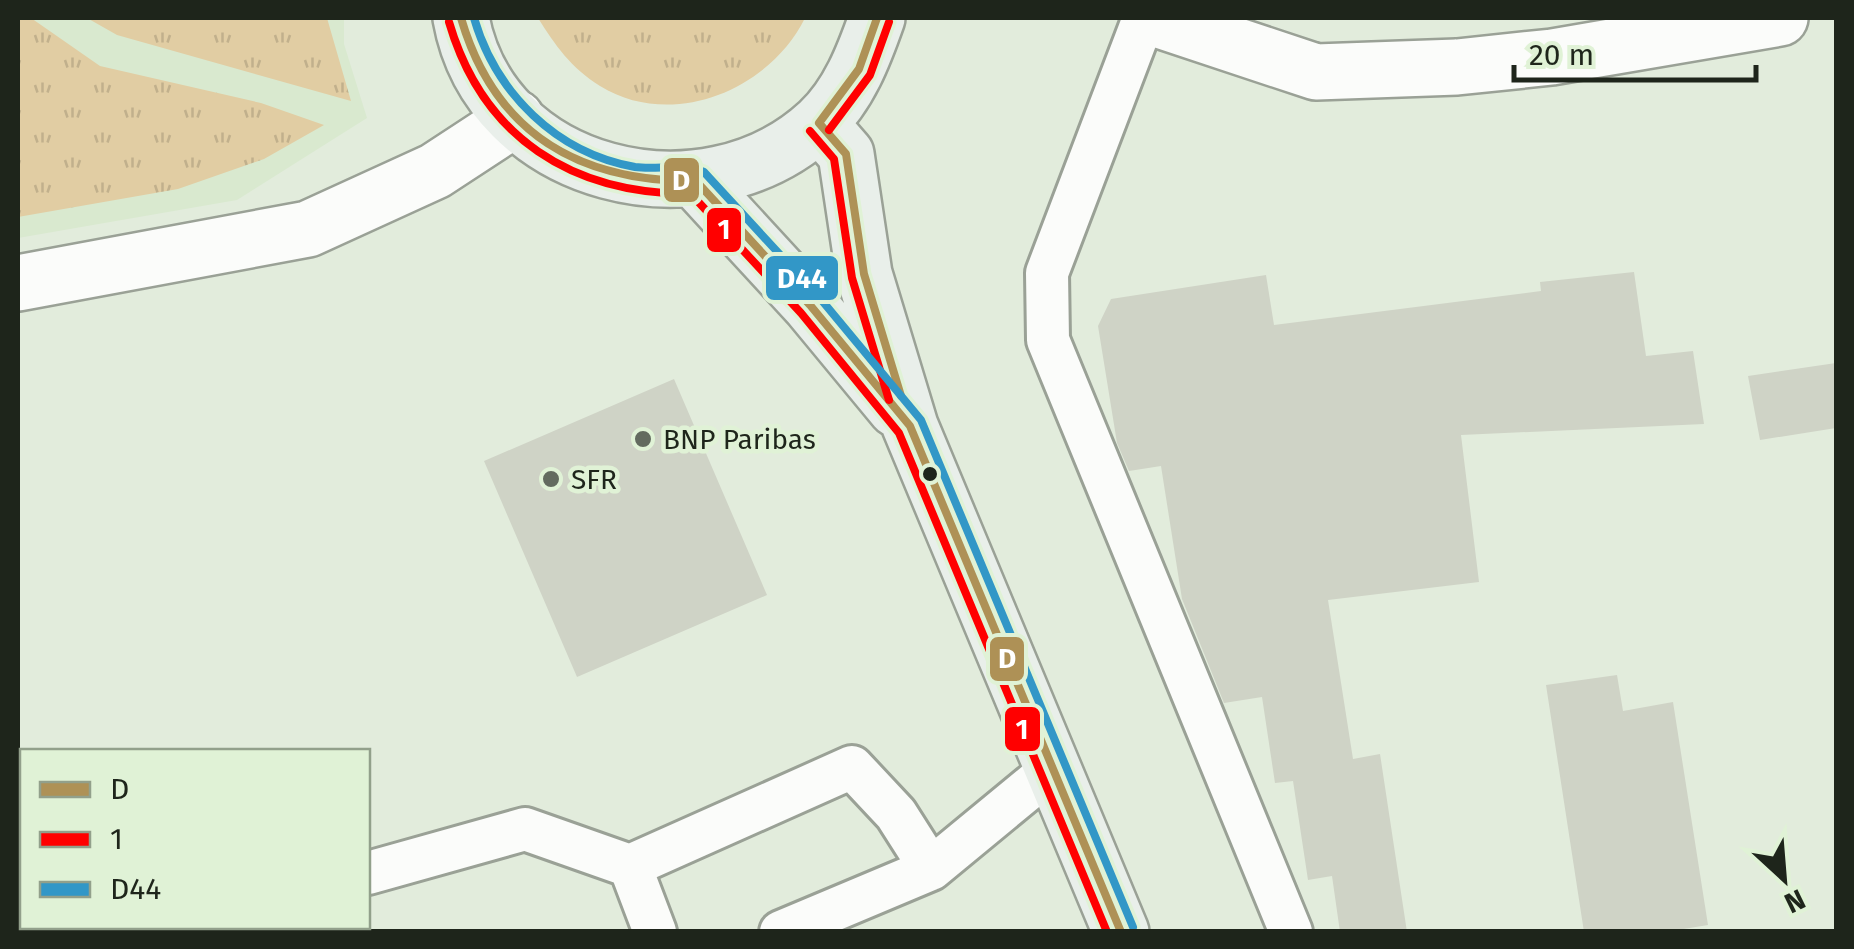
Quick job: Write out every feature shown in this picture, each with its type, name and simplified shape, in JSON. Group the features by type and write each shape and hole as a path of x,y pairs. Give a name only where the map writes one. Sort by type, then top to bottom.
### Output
{"main road":[{"path":"461,18 483,74 516,118 568,157 630,179 696,181 762,161 819,123 859,69 877,18"},
{"path":"819,123 846,154 864,274 910,426 1121,932"},
{"path":"696,181 810,305 910,426"}],"street":[{"path":"1153,18 1316,72 1456,67 1552,56 1686,25 1780,18"},
{"path":"18,282 308,229 436,171 516,118"}],"lane":[{"path":"1144,18 1047,273 1048,340 1057,370 1291,932"},
{"path":"370,872 525,830 630,866 852,767 896,814 946,856"},
{"path":"781,932 946,856 1051,770"},
{"path":"630,866 655,932"}],"shaded area":[{"path":"18,18 344,18 344,44 367,118 237,200 18,238"}],"green space":[{"path":"18,18 31,18 100,66 261,103 324,125 264,159 178,189 18,217"},
{"path":"87,18 327,18 351,101 117,35"},
{"path":"538,18 805,18 789,43 744,83 688,103 658,104 628,99 580,72"}],"building":[{"path":"1634,272 1646,356 1693,351 1704,424 1461,435 1479,582 1328,600 1353,759 1380,754 1407,932 1340,932 1332,876 1308,880 1293,781 1275,783 1262,697 1224,703 1182,599 1161,466 1129,471 1117,443 1098,326 1111,299 1266,275 1274,325 1541,291 1540,282"},
{"path":"1836,363 1836,428 1760,440 1748,376"},
{"path":"674,379 767,595 577,677 484,461"},
{"path":"1617,675 1623,711 1673,702 1708,925 1665,932 1584,932 1546,685"}],"transit line":[{"name":"D","path":"461,18 476,58 496,93 520,121 548,143 615,172 696,181 810,305 910,426 1121,932"},
{"name":"D44","path":"474,18 497,71 533,115 555,133 606,160 635,167 704,172 819,297 921,420 1133,927"},
{"name":"D","path":"819,123 859,69 877,18"},
{"name":"1","path":"449,22 464,63 484,98 509,127 538,152 571,170 608,183 691,194 801,313 899,433 1107,932"},
{"name":"1","path":"829,130 870,75 889,22"},
{"name":"D","path":"819,123 846,154 864,274 901,396"},
{"name":"1","path":"810,131 834,159 852,278 889,400"}],"place":[{"name":"BNP Paribas","path":"643,439"},
{"name":"SFR","path":"551,479"}]}
